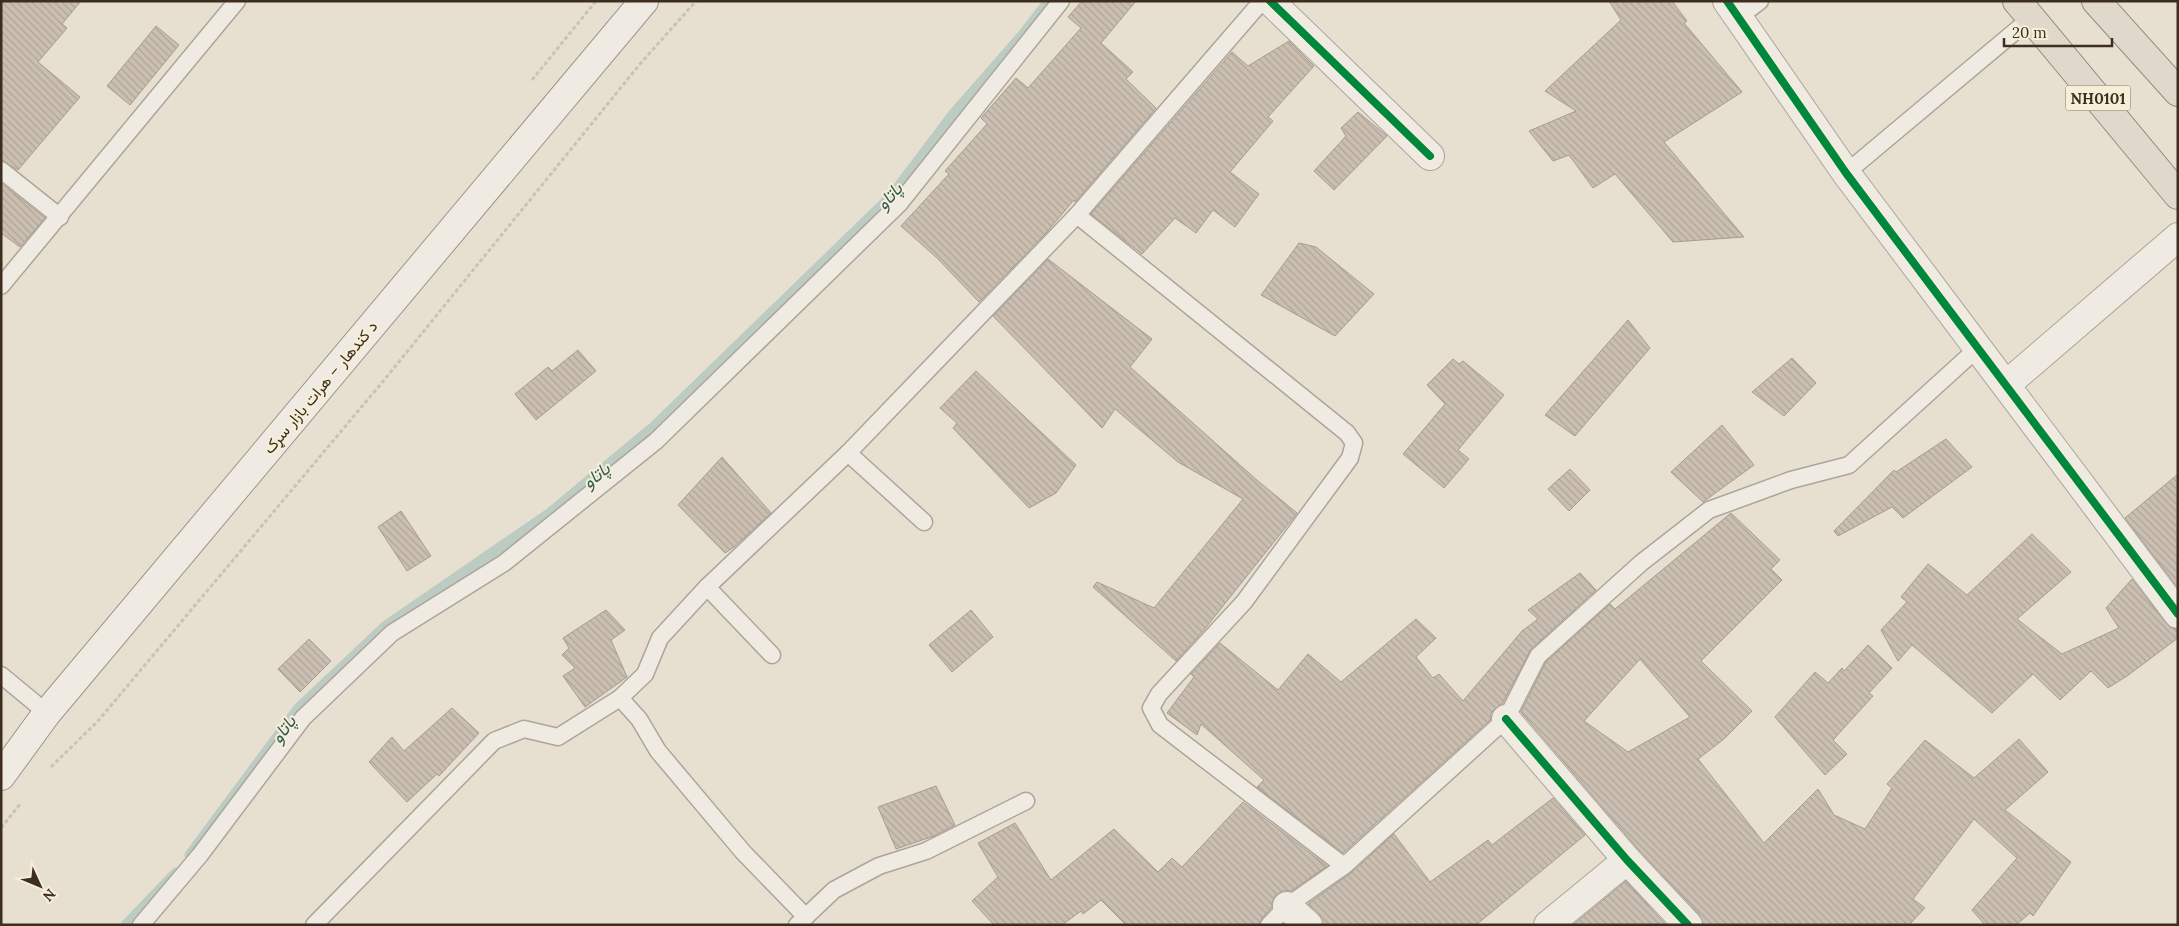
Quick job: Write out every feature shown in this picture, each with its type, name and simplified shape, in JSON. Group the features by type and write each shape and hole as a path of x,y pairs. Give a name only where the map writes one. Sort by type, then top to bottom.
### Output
{"highway":[{"path":"2096,1 2178,92"},
{"name":"NH0101","path":"2024,10 2178,195"}],"street":[{"name":"د کندهار – هرات بازار سړک","path":"1,776 47,713 644,1"},
{"path":"1270,1 1430,156"},
{"path":"1732,10 1846,173 1979,346 2178,614"},
{"path":"2006,384 2178,237"},
{"path":"1506,718 1627,860 1688,925"},
{"path":"1548,925 1627,860"},
{"path":"1278,915 1308,925"}],"lane":[{"path":"1,286 237,1"},
{"path":"141,925 200,855 303,718 392,633 504,563 656,441 900,204 1061,1"},
{"path":"314,925 494,741 524,729 558,737 620,698 645,674 660,638 708,587 848,453 1077,215 1262,1"},
{"path":"1732,10 1760,1"},
{"path":"1846,173 2024,10"},
{"path":"1,170 60,217"},
{"path":"1077,215 1347,433 1354,443 1350,458 1244,602 1159,694 1151,708 1160,725 1344,866"},
{"path":"1278,915 1344,866 1506,718 1538,656 1641,562 1709,510 1791,480 1849,465 1979,346"},
{"path":"848,453 924,522"},
{"path":"708,587 772,655"},
{"path":"1,675 47,713"},
{"path":"620,698 640,718 658,751 802,921 834,890 879,866 926,851 1026,801"}],"path":[{"path":"47,770 98,721 385,379 640,64 696,1"},
{"path":"1,828 24,799"}],"building":[{"path":"1,1 81,1 62,24 67,28 38,62 80,97 18,170 1,160"},
{"path":"1082,1 1136,1 1101,43 1133,72 1126,79 1156,108 1075,202 1074,200 1046,233 979,302 937,258 901,226 949,174 945,171 987,124 981,118 1016,78 1028,88 1081,28 1068,17"},
{"path":"1609,1 1672,1 1687,21 1684,23 1742,92 1664,142 1744,237 1673,242 1615,174 1593,188 1569,155 1553,161 1529,131 1576,111 1545,91 1621,20"},
{"path":"156,26 179,45 130,105 107,86"},
{"path":"1289,41 1314,66 1268,117 1273,121 1230,172 1259,194 1235,227 1213,210 1196,233 1175,218 1142,254 1091,214 1232,52 1248,66"},
{"path":"1358,112 1387,136 1334,190 1314,171 1346,136 1341,128"},
{"path":"1,183 45,218 20,247 1,233"},
{"path":"1299,243 1316,247 1374,294 1335,336 1261,295"},
{"path":"1048,259 1152,339 1130,367 1258,481 1297,513 1204,630 1176,661 1093,587 1097,582 1154,608 1243,499 1178,462 1115,409 1102,428 993,316"},
{"path":"1628,320 1650,348 1575,436 1545,415"},
{"path":"578,350 596,371 536,420 515,394 548,367 552,371"},
{"path":"1792,358 1816,383 1784,416 1752,392"},
{"path":"1453,359 1459,364 1463,361 1504,395 1458,450 1469,459 1444,488 1403,454 1445,404 1427,385"},
{"path":"976,371 1076,465 1056,493 1029,508 953,428 957,423 940,408"},
{"path":"1722,425 1754,465 1703,502 1671,472"},
{"path":"1946,439 1972,467 1903,518 1892,507 1838,536 1834,531 1894,470 1896,472"},
{"path":"722,457 771,513 725,553 678,505"},
{"path":"1570,469 1590,490 1569,511 1548,489"},
{"path":"2178,474 2178,588 2125,518"},
{"path":"401,511 431,556 407,571 378,527"},
{"path":"1731,513 1780,560 1771,569 1782,580 1701,661 1752,711 1724,739 1698,759 1764,843 1818,789 1834,815 1865,829 1892,788 1887,784 1925,740 1974,778 2019,739 2048,772 2005,810 2071,862 2033,916 2030,913 2016,925 1985,925 1972,910 2017,858 1974,819 1913,899 1925,908 1909,925 1703,925 1699,914 1639,850 1521,712 1546,662 1610,604 1615,609","holes":["1640,659 1690,717 1628,752 1584,721"]},
{"path":"2032,534 2071,572 2017,619 2062,654 2119,628 2106,608 2132,579 2166,623 2171,628 2178,629 2178,638 2108,688 2091,671 2060,700 2033,674 1992,713 1912,645 1898,661 1881,630 1907,602 1901,597 1928,564 1967,595"},
{"path":"1580,573 1596,590 1531,649 1502,704 1491,713 1491,719 1343,853 1257,787 1264,780 1201,724 1197,735 1167,713 1194,677 1191,674 1220,643 1278,690 1308,654 1341,682 1416,619 1436,638 1416,657 1433,678 1439,674 1463,701 1522,631 1538,619 1528,610"},
{"path":"606,610 625,630 611,640 627,677 585,707 563,676 575,668 562,655 569,648 563,638"},
{"path":"971,610 993,637 952,672 929,645"},
{"path":"309,639 331,661 300,692 278,669"},
{"path":"1868,645 1892,668 1869,693 1873,696 1833,740 1847,754 1825,775 1775,717 1815,672 1828,683 1842,668 1844,671"},
{"path":"452,708 479,733 439,776 437,774 407,802 369,762 392,737 404,751"},
{"path":"936,786 955,825 934,836 896,849 878,807"},
{"path":"1553,798 1585,835 1476,925 1323,925 1319,914 1308,904 1351,873 1394,834 1430,882 1488,840 1492,845"},
{"path":"1243,802 1327,866 1291,891 1283,891 1276,895 1272,902 1272,907 1262,918 1259,925 1126,925 1101,900 1083,914 1081,911 1062,925 994,925 972,901 998,877 978,843 1015,823 1051,880 1114,829 1158,872 1172,858 1182,867"},
{"path":"1626,881 1666,925 1573,925"}],"waterway":[{"name":"پاتاو","path":"190,855 299,708 386,626 549,514 655,426 891,197 952,116 1023,35 1049,1"},
{"name":"پاتاو","path":"126,925 176,873"}],"cycle path":[{"path":"1270,1 1430,156"},
{"path":"1727,1 1846,173 2178,614"},
{"path":"1506,719 1627,860 1688,925"}]}
